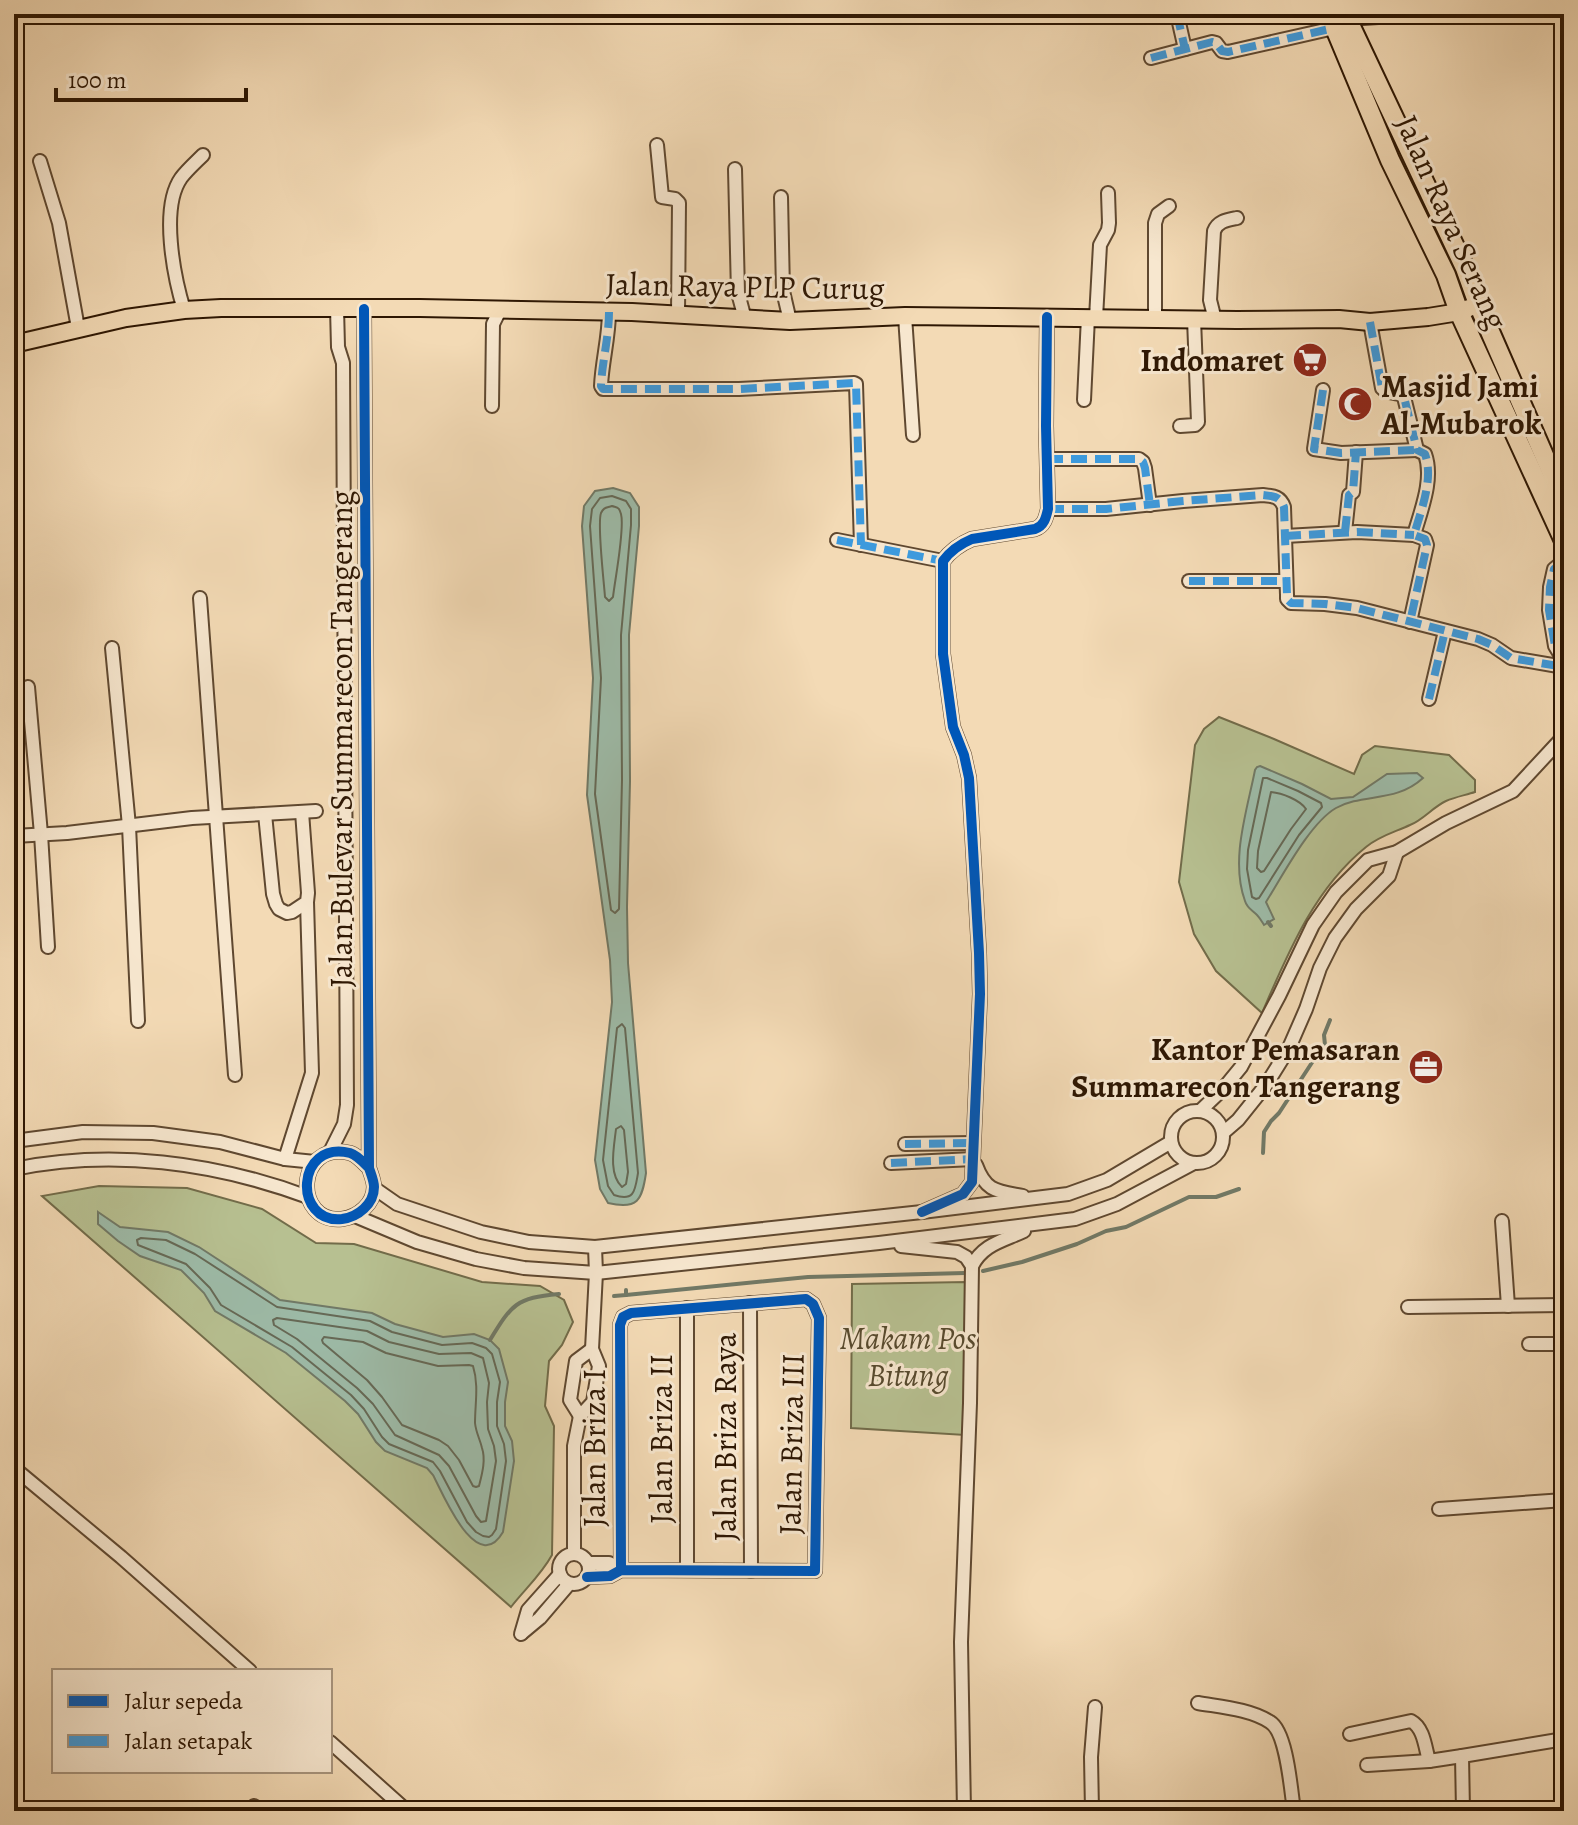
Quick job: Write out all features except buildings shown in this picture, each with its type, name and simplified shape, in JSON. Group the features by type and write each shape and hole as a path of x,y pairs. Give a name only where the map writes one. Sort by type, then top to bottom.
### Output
{"highway":[{"name":"Jalan Raya Serang","path":"1342,22 1465,268 1564,501"},
{"name":"Jalan Raya Serang","path":"1342,22 1390,160 1446,275 1459,312 1564,541"}],"main road":[{"name":"Jalan Raya PLP Curug","path":"14,344 126,318 184,310 500,310 678,314 790,321 905,316 1339,319 1370,322 1459,312 1478,304"}],"street":[{"path":"1177,14 1185,49"},
{"path":"1151,58 1212,42 1228,52 1342,22 1424,14"},
{"path":"657,145 662,197 675,199 679,203 678,314"},
{"path":"184,310 176,283 172,199 180,179 203,155"},
{"path":"40,161 59,223 78,328"},
{"path":"735,169 738,293 745,319"},
{"path":"1084,400 1100,245 1109,223 1108,193"},
{"path":"781,197 783,291 790,321"},
{"path":"1155,319 1155,223 1158,214 1169,206"},
{"path":"1215,320 1210,300 1214,231 1221,222 1237,218"},
{"name":"Jalan Bulevar Summarecon Tangerang","path":"330,1152 344,1124 347,1105 343,363 338,347 337,308"},
{"name":"Jalan Bulevar Summarecon Tangerang","path":"364,309 369,1168 374,1188"},
{"path":"492,406 493,324 500,310"},
{"path":"609,312 603,389 684,390 856,384 861,545"},
{"path":"905,316 913,435"},
{"path":"922,1212 963,1194 972,1182 980,994 971,803 964,755 953,727 943,654 943,561 954,548 972,539 1039,528 1046,519 1047,317"},
{"path":"1180,426 1198,422 1194,319"},
{"path":"1370,322 1382,388 1404,397 1417,450"},
{"path":"343,363 364,362"},
{"path":"1323,390 1314,449 1341,453 1417,450 1426,456 1427,485 1414,535"},
{"path":"1345,532 1349,495 1353,492 1356,452"},
{"path":"1047,459 1139,459 1145,468 1150,505"},
{"path":"1048,509 1106,509 1275,496 1284,507 1287,599 1291,603 1357,608 1478,639 1511,658 1564,667"},
{"path":"1285,536 1345,532 1414,535 1425,539 1427,545 1410,622"},
{"path":"837,540 943,561"},
{"path":"1564,561 1554,569 1549,610 1555,646 1564,661"},
{"path":"1189,581 1286,581"},
{"path":"200,598 235,1075"},
{"path":"1429,699 1445,631"},
{"path":"112,648 129,826 138,1021"},
{"path":"345,665 366,666"},
{"path":"28,687 48,947"},
{"path":"1200,1111 1217,1121 1223,1133 1221,1147 1208,1161 1188,1162 1177,1154 1171,1142 1176,1122 1186,1114 1200,1111 1241,1067 1313,925 1336,892 1368,860 1397,852 1446,823 1513,791 1564,736"},
{"path":"14,836 316,811"},
{"path":"285,1159 312,1073 308,893 302,812"},
{"path":"265,814 276,904 287,913 307,902"},
{"path":"1223,1133 1238,1120 1266,1085 1289,1048 1335,938 1356,909 1389,876 1397,852"},
{"path":"347,968 368,968"},
{"path":"14,1141 83,1132 153,1133 220,1142 285,1159 315,1162"},
{"path":"369,1168 352,1153 330,1152 315,1162 306,1178 310,1202 322,1215 338,1220 355,1216 368,1205 374,1188 397,1204 481,1232 529,1242 595,1247 1068,1194 1107,1180 1171,1142"},
{"path":"905,1144 973,1143"},
{"path":"973,1159 982,1181 996,1191 1038,1198"},
{"path":"891,1163 973,1159"},
{"path":"14,1169 84,1160 151,1160 214,1169 308,1197"},
{"path":"355,1216 417,1242 476,1259 524,1268 596,1273 1075,1219 1117,1204 1194,1163"},
{"path":"1502,1221 1508,1306"},
{"path":"964,1811 961,1642 972,1266 985,1249 1038,1225"},
{"path":"879,1243 957,1252 966,1257 972,1266"},
{"path":"574,1554 574,1446 580,1416 593,1402 599,1366 592,1349 595,1247"},
{"name":"Jalan Briza III","path":"750,1303 806,1299 813,1304 819,1318 815,1571 751,1571"},
{"path":"687,1308 750,1303"},
{"name":"Jalan Briza Raya","path":"750,1303 751,1571"},
{"path":"1408,1307 1564,1305"},
{"name":"Jalan Briza I","path":"621,1570 620,1325 623,1317 631,1313 687,1308"},
{"name":"Jalan Briza II","path":"687,1308 687,1570"},
{"path":"1529,1344 1564,1344"},
{"path":"580,1416 570,1400 576,1361 592,1349"},
{"path":"14,1468 248,1669"},
{"path":"1439,1509 1564,1500"},
{"path":"574,1554 580,1555 590,1570 583,1582 576,1585 565,1579 559,1567 562,1560 574,1554"},
{"path":"588,1563 609,1563 621,1570"},
{"path":"587,1577 610,1576 621,1570 751,1571"},
{"path":"1198,1703 1248,1713 1276,1727 1282,1741 1294,1811"},
{"path":"1092,1811 1091,1757 1095,1707"},
{"path":"1350,1734 1411,1721 1420,1730 1429,1761"},
{"path":"1367,1765 1429,1761 1564,1739"},
{"path":"332,1744 407,1811"},
{"path":"1462,1756 1463,1811"},
{"path":"250,1811 254,1806 259,1811"}],"green space":[{"path":"1219,717 1354,774 1362,755 1375,746 1449,755 1475,780 1475,792 1446,801 1415,823 1376,840 1331,882 1304,923 1262,1013 1216,971 1194,934 1179,882 1195,745 1204,729"},
{"path":"99,1186 187,1188 262,1209 316,1243 354,1244 482,1282 540,1286 564,1300 573,1322 562,1345 549,1361 545,1406 554,1426 552,1555 511,1607 42,1196"},
{"name":"Makam Pos Bitung","path":"966,1282 965,1435 851,1428 852,1284"}],"water":[{"path":"613,488 630,493 639,507 629,635 627,907 628,963 646,1173 637,1201 626,1205 608,1203 600,1189 595,1160 612,1002 610,960 587,795 593,678 582,526 584,506 595,491"},
{"path":"1260,766 1331,799 1353,797 1387,774 1417,773 1423,778 1402,791 1346,803 1326,815 1298,850 1266,902 1274,919 1264,925 1246,903 1239,869 1244,819 1255,770"},
{"path":"98,1212 120,1227 168,1232 199,1247 280,1300 372,1313 395,1324 443,1337 474,1334 490,1340 499,1349 508,1382 505,1426 512,1441 514,1461 503,1532 493,1543 482,1545 472,1539 462,1528 427,1468 385,1451 345,1401 286,1353 215,1311 204,1293 181,1270 140,1256 118,1241 98,1224"}],"waterway":[{"path":"1268,922 1271,926"},
{"path":"1263,1153 1264,1132 1313,1061 1322,1054 1324,1035 1330,1020"},
{"path":"983,1271 1022,1262 1106,1231 1126,1227 1189,1197 1216,1197 1239,1189"},
{"path":"626,1295 808,1277 965,1273"},
{"path":"614,1296 626,1295 626,1290"},
{"path":"490,1340 517,1305 533,1298 559,1294"}],"marked path":[{"path":"1177,14 1185,49"},
{"path":"1151,58 1212,42 1228,52 1334,28"},
{"path":"609,312 603,389 739,389 856,384 861,545"},
{"path":"1370,322 1382,388 1404,397 1417,450 1425,454 1427,464 1426,494 1414,535 1425,539 1427,545 1410,622"},
{"path":"1323,390 1314,449 1341,453 1417,450"},
{"path":"1345,532 1349,495 1353,492 1356,452"},
{"path":"1047,459 1139,459 1145,468 1150,505"},
{"path":"1048,509 1106,509 1273,496 1284,507 1287,599 1291,603 1357,608 1478,639 1511,658 1564,667"},
{"path":"1285,536 1357,532 1414,535"},
{"path":"837,540 943,561 945,558"},
{"path":"1564,561 1554,569 1549,610 1555,646 1564,661"},
{"path":"1189,581 1286,581"},
{"path":"1429,699 1445,631"},
{"path":"905,1144 973,1143"},
{"path":"891,1163 973,1159 973,1153"}],"cycle path":[{"path":"364,309 369,1168 374,1187 368,1204 348,1218 326,1217 315,1209 308,1197 307,1183 310,1169 319,1159 332,1152 350,1153 369,1168"},
{"path":"922,1212 963,1194 972,1182 980,994 969,778 953,727 943,654 943,561 956,548 972,539 1035,529 1041,526 1045,518 1048,509 1047,317"},
{"path":"587,1577 610,1576 621,1570 815,1571 819,1318 813,1304 806,1299 631,1313 623,1317 620,1325 621,1570"}],"place":[{"name":"Indomaret","path":"1310,360"},
{"name":"Masjid Jami Al-Mubarok","path":"1355,404"},
{"name":"Kantor Pemasaran Summarecon Tangerang","path":"1426,1067"}]}
